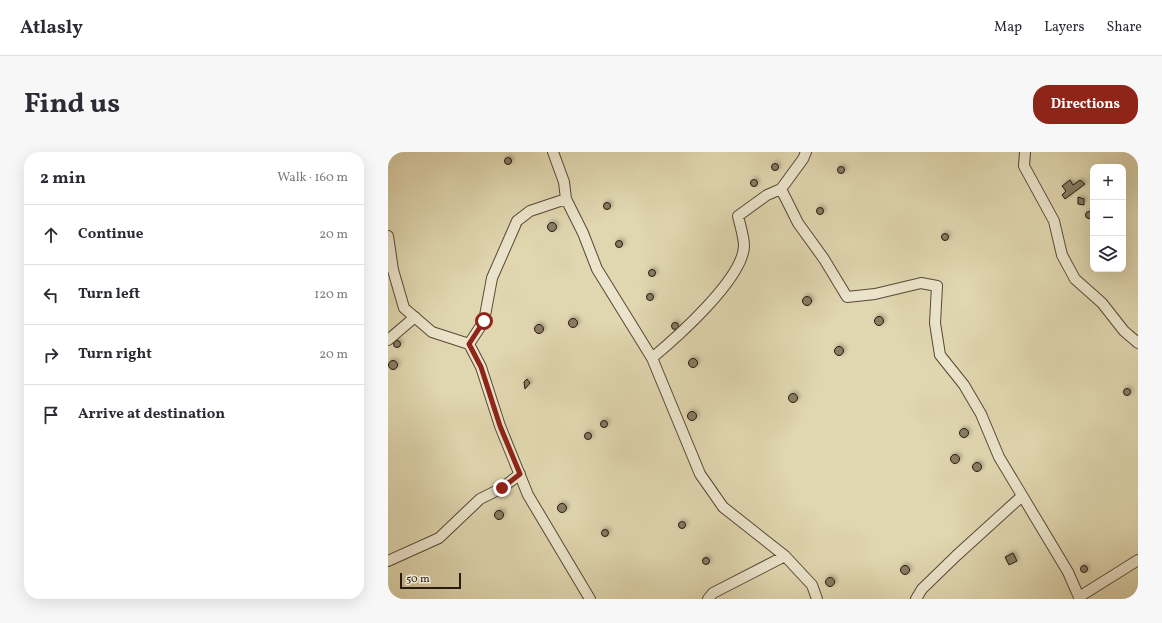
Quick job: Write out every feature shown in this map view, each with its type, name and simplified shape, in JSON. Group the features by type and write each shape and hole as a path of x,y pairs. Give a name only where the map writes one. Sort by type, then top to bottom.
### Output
{"street":[{"path":"553,152 564,182 566,199 584,233 596,269 652,358 700,474 723,508 785,556 812,585 817,599"},
{"path":"652,358 688,327 735,273 744,247 738,216 766,195 781,189 803,159 806,152"},
{"path":"1025,152 1024,166 1054,221 1062,255 1074,279 1102,303 1124,331 1138,343"},
{"path":"781,189 798,223 824,260 847,297 875,294 921,283 937,286 935,323 940,355 964,385 981,414 999,457 1068,572 1078,598 1138,560"},
{"path":"469,344 484,321 492,278 517,220 530,211 566,199"},
{"path":"388,236 393,270 404,308 432,332 469,344 481,367 500,426 528,495 590,599"},
{"path":"388,340 415,318"},
{"path":"388,561 440,538 480,499 502,488 520,474"},
{"path":"916,599 922,589 1022,496"},
{"path":"708,599 713,593 785,556"}],"building":[{"path":"508,158 511,161 508,164 505,161"},
{"path":"775,164 778,167 775,170 772,167"},
{"path":"841,166 844,167 844,173 841,174 838,173 837,170 838,167"},
{"path":"754,180 757,183 754,186 751,183"},
{"path":"1070,180 1073,185 1080,180 1085,184 1065,199 1062,195 1066,191 1062,186"},
{"path":"1078,197 1084,199 1084,205 1078,204"},
{"path":"607,203 610,206 607,209 604,206"},
{"path":"820,208 823,211 820,214 817,211"},
{"path":"1089,211 1089,219 1086,218 1085,215 1086,212"},
{"path":"550,223 554,223 556,227 554,231 550,231 548,229 548,225"},
{"path":"945,234 948,237 945,240 942,237"},
{"path":"619,241 622,244 619,247 616,244"},
{"path":"652,270 655,273 652,276 649,273"},
{"path":"650,294 653,297 650,300 647,297"},
{"path":"805,297 809,297 811,301 809,305 805,305 803,303 803,299"},
{"path":"877,317 881,317 883,321 881,325 877,325 875,323 875,319"},
{"path":"571,319 575,319 577,323 575,327 571,327 569,325 569,321"},
{"path":"675,323 678,326 675,329 672,326"},
{"path":"537,325 541,325 543,329 541,333 537,333 535,331 535,327"},
{"path":"397,341 400,344 397,347 394,344"},
{"path":"837,347 841,347 843,351 841,355 837,355 835,353 835,349"},
{"path":"691,359 695,359 697,363 695,367 691,367 689,365 689,361"},
{"path":"391,361 395,361 397,365 395,369 391,369 389,367 389,363"},
{"path":"527,379 530,383 525,389 524,382"},
{"path":"1127,388 1130,389 1130,395 1127,396 1124,395 1123,392 1124,389"},
{"path":"791,394 795,394 797,398 795,402 791,402 789,400 789,396"},
{"path":"690,412 694,412 696,416 694,420 690,420 688,418 688,414"},
{"path":"604,421 607,424 604,427 601,424"},
{"path":"962,429 966,429 968,433 966,437 962,437 960,435 960,431"},
{"path":"588,433 591,436 588,439 585,436"},
{"path":"953,455 957,455 959,459 957,463 953,463 951,461 951,457"},
{"path":"975,463 979,463 981,467 979,471 975,471 973,469 973,465"},
{"path":"560,504 564,504 566,508 564,512 560,512 558,510 558,506"},
{"path":"497,511 501,511 503,515 501,519 497,519 495,517 495,513"},
{"path":"682,522 685,525 682,528 679,525"},
{"path":"605,530 608,533 605,536 602,533"},
{"path":"1013,553 1017,561 1009,565 1005,557"},
{"path":"706,558 709,561 706,564 703,561"},
{"path":"903,566 907,566 909,570 907,574 903,574 901,572 901,568"},
{"path":"1084,566 1087,569 1084,572 1081,569"},
{"path":"828,578 832,578 834,582 832,586 828,586 826,584 826,580"}],"route":[{"path":"484,321 469,344 481,367 500,426 520,474 502,488"}]}
